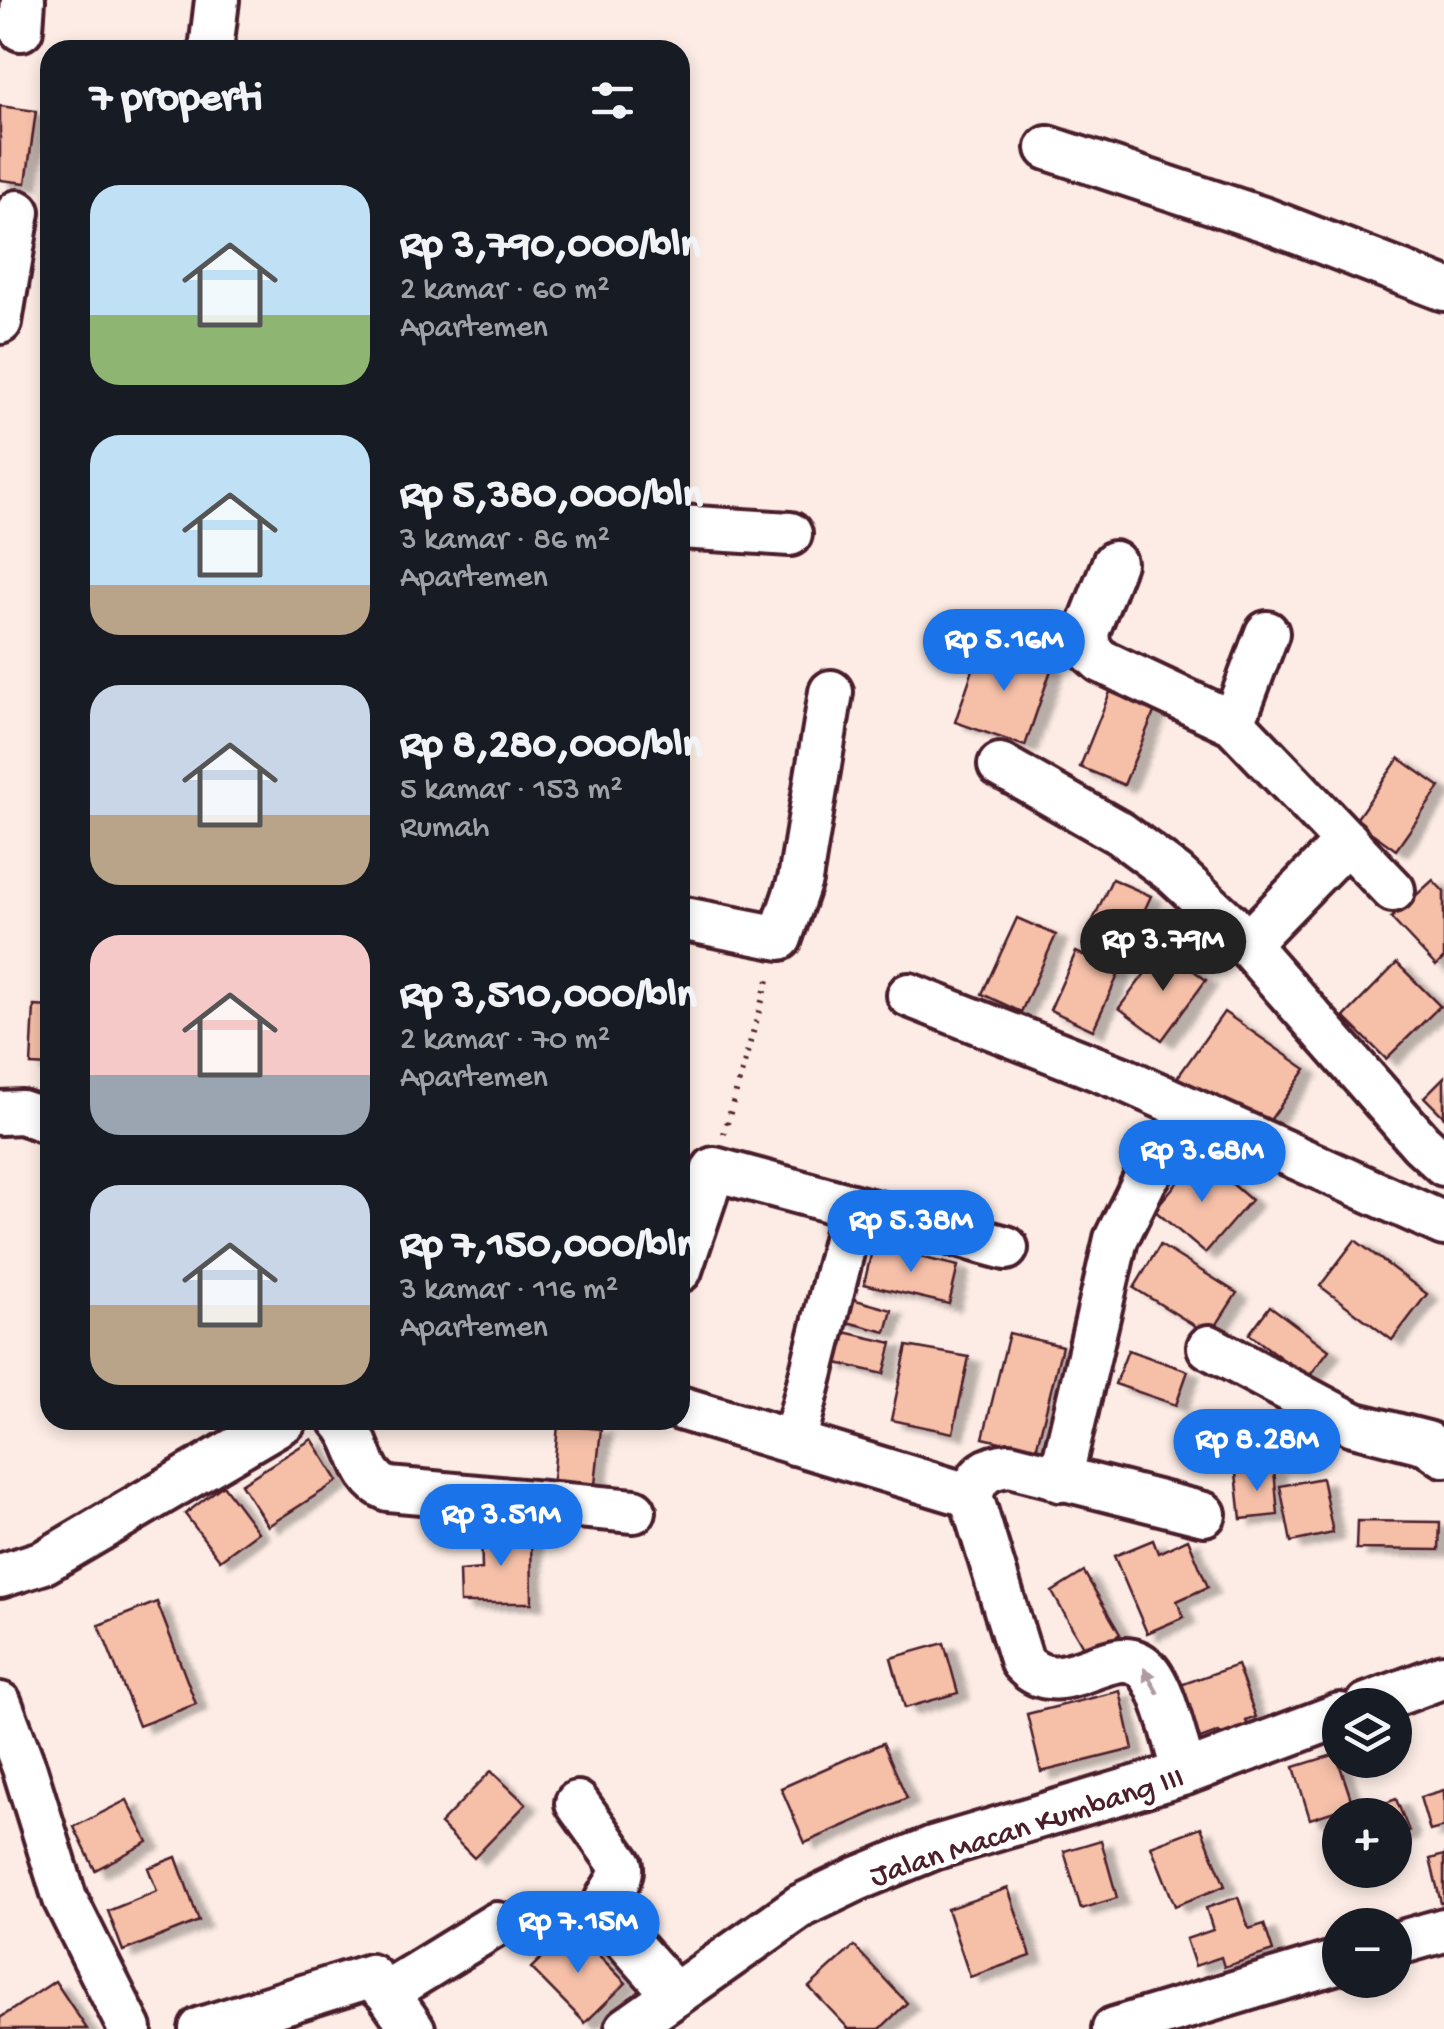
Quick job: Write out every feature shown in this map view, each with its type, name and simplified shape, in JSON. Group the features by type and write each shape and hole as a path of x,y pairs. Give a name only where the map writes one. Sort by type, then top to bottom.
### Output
{"street":[{"path":"212,40 217,0"},
{"path":"1048,148 1266,220 1444,289"},
{"path":"0,322 23,213"},
{"path":"690,528 790,534"},
{"path":"1114,563 1087,632 1089,650 1101,661 1233,723 1393,890"},
{"path":"1233,723 1267,632"},
{"path":"690,920 780,938 800,880 830,692"},
{"path":"1000,765 1121,834 1175,874 1248,944 1421,1143 1444,1164"},
{"path":"1248,944 1347,841"},
{"path":"910,995 1088,1064 1444,1224"},
{"path":"0,1112 21,1112 40,1119"},
{"path":"1060,1480 1116,1239 1146,1180 1192,1112"},
{"path":"690,1240 714,1169 1006,1248"},
{"path":"794,1443 853,1208"},
{"path":"1209,1347 1354,1424 1427,1443 1444,1455"},
{"path":"690,1411 971,1496"},
{"path":"0,1576 44,1562 268,1430"},
{"path":"350,1430 371,1479 388,1489 634,1511"},
{"path":"1184,1772 1157,1688 1144,1667 1127,1660 1116,1661 1060,1678 1036,1674 1022,1662 971,1496 980,1476 998,1466 1010,1465 1204,1514"},
{"path":"1412,1688 1444,1676"},
{"path":"0,1704 66,1900 130,2029"},
{"name":"Jalan Macan Kumbang III","path":"627,2029 801,1906 858,1879 933,1848 1184,1772 1322,1722"},
{"path":"577,1803 621,1864 622,1874 606,1901 604,1914 675,1995"},
{"path":"388,1992 497,1924"},
{"path":"1412,1939 1444,1930"},
{"path":"1114,2029 1322,1965"},
{"path":"201,2029 364,1976 376,1979 414,2029"}],"path":[{"path":"714,1169 780,938"}],"building":[{"path":"0,106 36,111 26,183 0,180"},
{"path":"982,643 1052,667 1025,746 955,722"},
{"path":"1110,692 1155,710 1124,785 1080,767"},
{"path":"1399,758 1440,787 1396,850 1355,821"},
{"path":"1112,879 1151,896 1126,950 1087,933"},
{"path":"1433,880 1444,892 1444,958 1436,966 1391,918"},
{"path":"1017,918 1056,935 1021,1012 982,994"},
{"path":"1164,948 1206,980 1162,1040 1119,1008"},
{"path":"1076,952 1120,971 1093,1030 1050,1010"},
{"path":"1397,963 1440,1006 1386,1059 1344,1017"},
{"path":"34,1006 40,1006 40,1065 31,1065"},
{"path":"1224,1012 1306,1069 1257,1139 1175,1081"},
{"path":"1444,1077 1444,1117 1424,1097"},
{"path":"1200,1156 1251,1200 1205,1253 1154,1210"},
{"path":"1355,1240 1427,1294 1392,1340 1320,1286"},
{"path":"1160,1245 1237,1293 1210,1335 1134,1288"},
{"path":"873,1246 958,1266 949,1304 864,1284"},
{"path":"845,1297 892,1310 886,1332 839,1320"},
{"path":"1270,1306 1329,1350 1308,1378 1249,1334"},
{"path":"840,1331 892,1343 884,1374 833,1362"},
{"path":"1009,1333 1062,1346 1036,1450 983,1438"},
{"path":"907,1346 969,1357 953,1433 891,1420"},
{"path":"1128,1350 1188,1371 1176,1405 1115,1384"},
{"path":"558,1430 601,1430 594,1494 552,1490"},
{"path":"312,1439 338,1481 268,1526 241,1484"},
{"path":"1274,1469 1278,1515 1241,1519 1236,1473"},
{"path":"1322,1478 1333,1533 1291,1542 1280,1486"},
{"path":"223,1485 258,1532 220,1560 185,1514"},
{"path":"1357,1521 1440,1522 1439,1550 1356,1549"},
{"path":"531,1527 532,1603 460,1603 459,1571 482,1569 481,1529"},
{"path":"1188,1539 1208,1587 1177,1601 1184,1617 1147,1633 1114,1556 1153,1540 1158,1553"},
{"path":"1084,1572 1120,1634 1087,1654 1052,1592"},
{"path":"157,1602 196,1704 139,1726 99,1625"},
{"path":"944,1643 958,1693 905,1708 891,1658"},
{"path":"1237,1665 1256,1717 1246,1721 1252,1737 1224,1746 1219,1732 1192,1742 1172,1688"},
{"path":"1120,1691 1133,1749 1041,1772 1027,1714"},
{"path":"883,1743 907,1798 805,1843 781,1788"},
{"path":"1322,1758 1322,1778 1344,1778 1351,1798 1322,1798 1322,1815 1310,1819 1294,1767"},
{"path":"491,1771 526,1804 474,1858 440,1824"},
{"path":"1444,1790 1444,1827 1430,1831 1420,1797"},
{"path":"127,1800 148,1842 95,1870 74,1827"},
{"path":"1201,1827 1225,1886 1175,1906 1151,1846"},
{"path":"1101,1840 1117,1898 1081,1909 1064,1851"},
{"path":"1444,1855 1444,1903 1441,1903 1430,1859"},
{"path":"176,1857 199,1921 123,1951 108,1911 157,1891 148,1868"},
{"path":"1008,1888 1031,1956 970,1977 947,1909"},
{"path":"1238,1897 1249,1929 1264,1924 1273,1951 1224,1967 1221,1957 1195,1966 1186,1939 1213,1930 1206,1908"},
{"path":"572,1928 626,1983 585,2023 531,1968"},
{"path":"854,1946 907,2003 880,2029 849,2029 809,1987"},
{"path":"55,1981 87,2029 0,2029 0,2018"}]}
